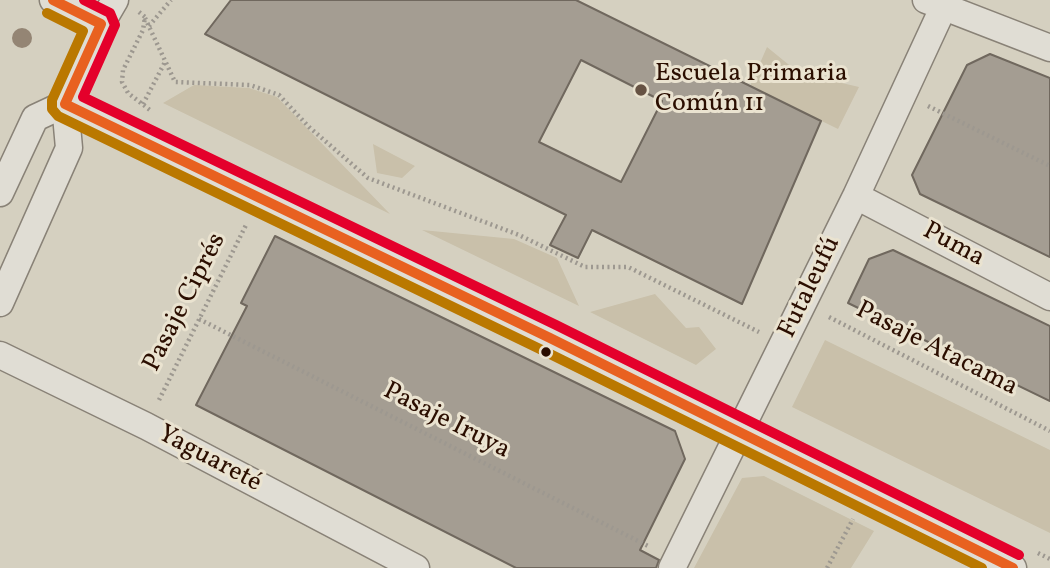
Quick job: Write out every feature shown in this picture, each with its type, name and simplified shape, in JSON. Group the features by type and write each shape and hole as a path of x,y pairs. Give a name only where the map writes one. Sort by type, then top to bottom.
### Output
{"street":[{"path":"53,0 101,24"},
{"path":"0,303 69,148 65,104 101,24 115,0"},
{"path":"935,3 1050,48"},
{"name":"Futaleufú","path":"674,564 903,94 935,3"},
{"path":"65,104 550,338 1013,568"},
{"path":"0,193 35,118 65,104"},
{"name":"Puma","path":"856,195 1050,297"},
{"name":"Yaguareté","path":"0,355 146,426 415,568"}],"path":[{"path":"149,26 171,0"},
{"path":"145,17 175,82 250,85 279,95 309,127 368,178 519,234 585,267 628,267 783,344"},
{"path":"128,134 165,61"},
{"path":"903,94 1050,166"},
{"name":"Pasaje Ciprés","path":"146,426 260,198"},
{"name":"Pasaje Atacama","path":"803,303 1050,431"},
{"name":"Pasaje Iruya","path":"200,320 674,564"},
{"path":"827,568 866,494"}],"shaded area":[{"path":"767,47 799,73 859,87 838,129 750,86"},
{"path":"194,85 249,88 277,97 390,214 163,103"},
{"path":"373,144 415,166 402,178 377,173"},
{"path":"422,230 514,239 557,258 579,306"},
{"path":"655,294 686,328 699,327 716,349 696,365 590,312"},
{"path":"825,340 1050,450 1050,533 792,407"},
{"path":"764,476 874,531 851,568 694,568 742,478"}],"building":[{"path":"231,0 576,0 821,121 742,304 592,230 578,258 550,245 566,215 205,34","holes":["581,60 662,101 621,182 539,142"]},
{"path":"990,54 1050,78 1050,257 920,194 912,175 967,65"},
{"path":"275,236 675,431 685,459 640,550 659,560 656,568 516,568 196,405 247,306 241,303"},
{"path":"893,250 1050,326 1050,401 848,303 869,259"}],"transit line":[{"path":"53,0 101,24 65,104 550,338 1013,568"},
{"path":"84,0 110,13 115,25 83,97 556,325 1019,555"},
{"path":"47,13 83,31 52,100 52,109 58,116 544,351 982,568"}],"place":[{"name":"Escuela Primaria Común 11","path":"641,90"}]}
